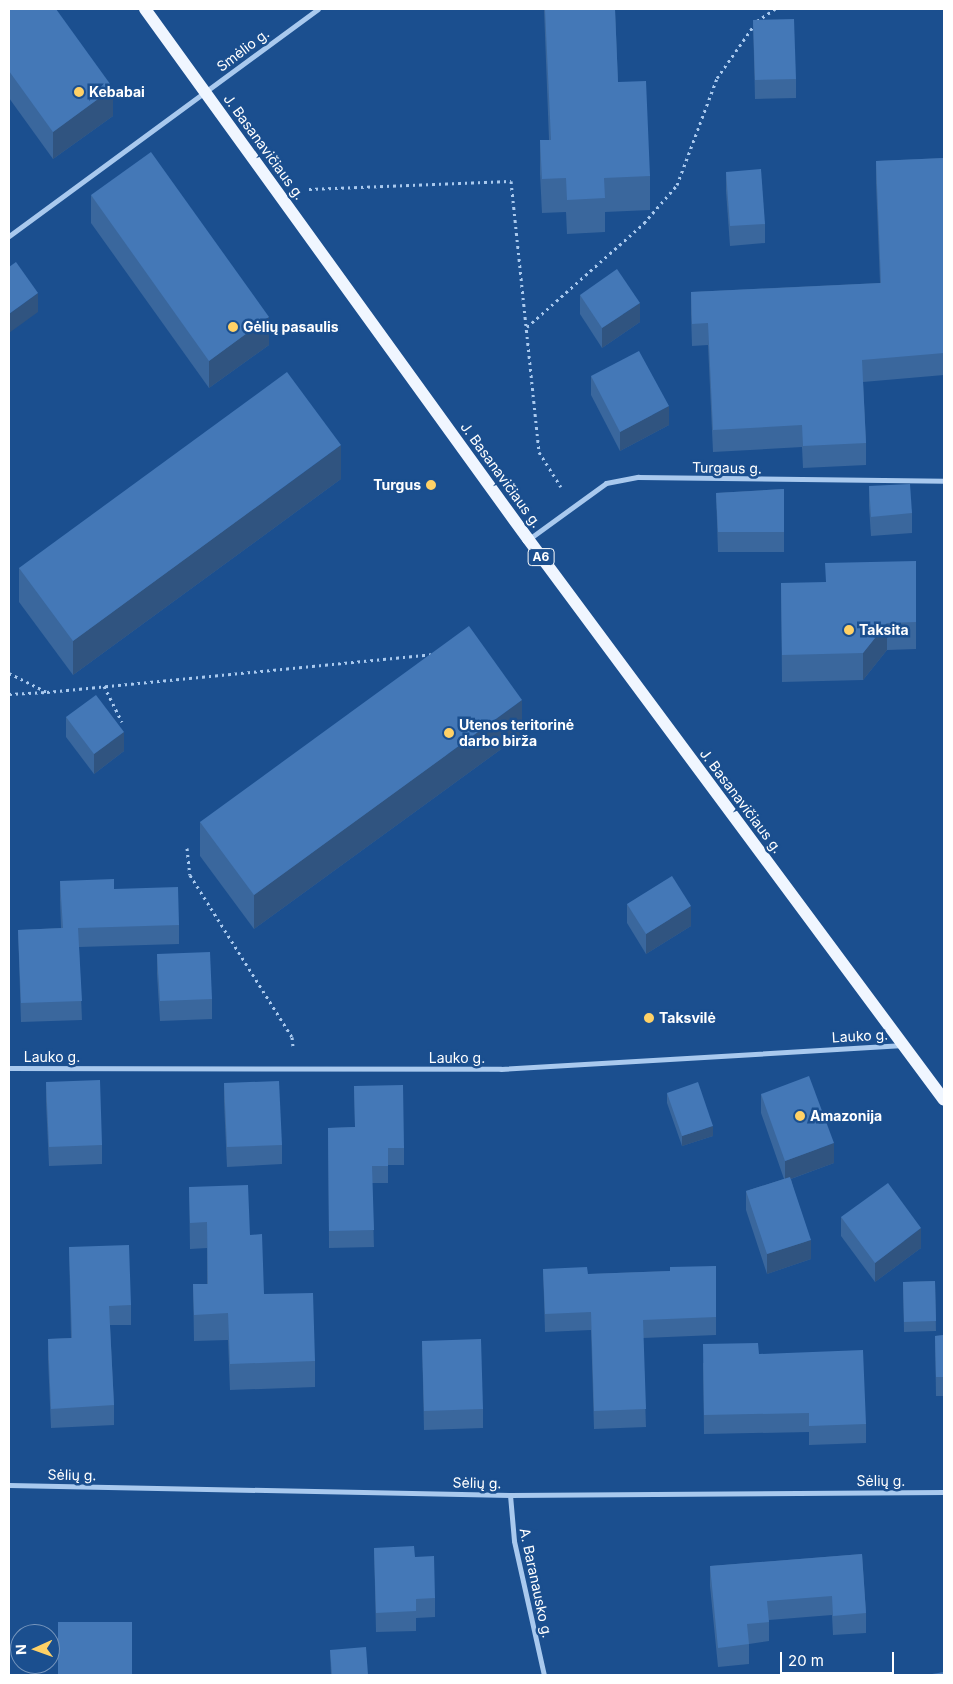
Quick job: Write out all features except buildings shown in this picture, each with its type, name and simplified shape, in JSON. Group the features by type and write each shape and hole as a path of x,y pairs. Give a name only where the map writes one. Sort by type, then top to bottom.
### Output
{"main road":[{"name":"J. Basanavičiaus g.","path":"145,9 528,539 944,1100"}],"street":[{"name":"Smėlio g.","path":"9,236 318,9"},
{"name":"Turgaus g.","path":"528,539 606,483 638,477 944,481"},
{"name":"Lauko g.","path":"9,1068 501,1069 904,1045"},
{"name":"Sėlių g.","path":"9,1485 510,1495 944,1492"},
{"name":"A. Baranausko g.","path":"510,1495 514,1541 544,1675"}],"path":[{"path":"526,328 644,223 677,185 717,78 757,21 774,9"},
{"path":"304,183 309,189 511,181 539,452 573,507"},
{"path":"9,694 47,692 437,654"},
{"path":"9,674 47,692"},
{"path":"104,686 122,722"},
{"path":"187,848 190,875 292,1037 294,1069"}],"place":[{"name":"Kebabai","path":"79,92"},
{"name":"Gėlių pasaulis","path":"233,327"},
{"name":"Turgus","path":"431,485"},
{"name":"Taksita","path":"849,630"},
{"name":"Utenos teritorinė darbo birža","path":"449,733"},
{"name":"Taksvilė","path":"649,1018"},
{"name":"Amazonija","path":"800,1116"}]}
